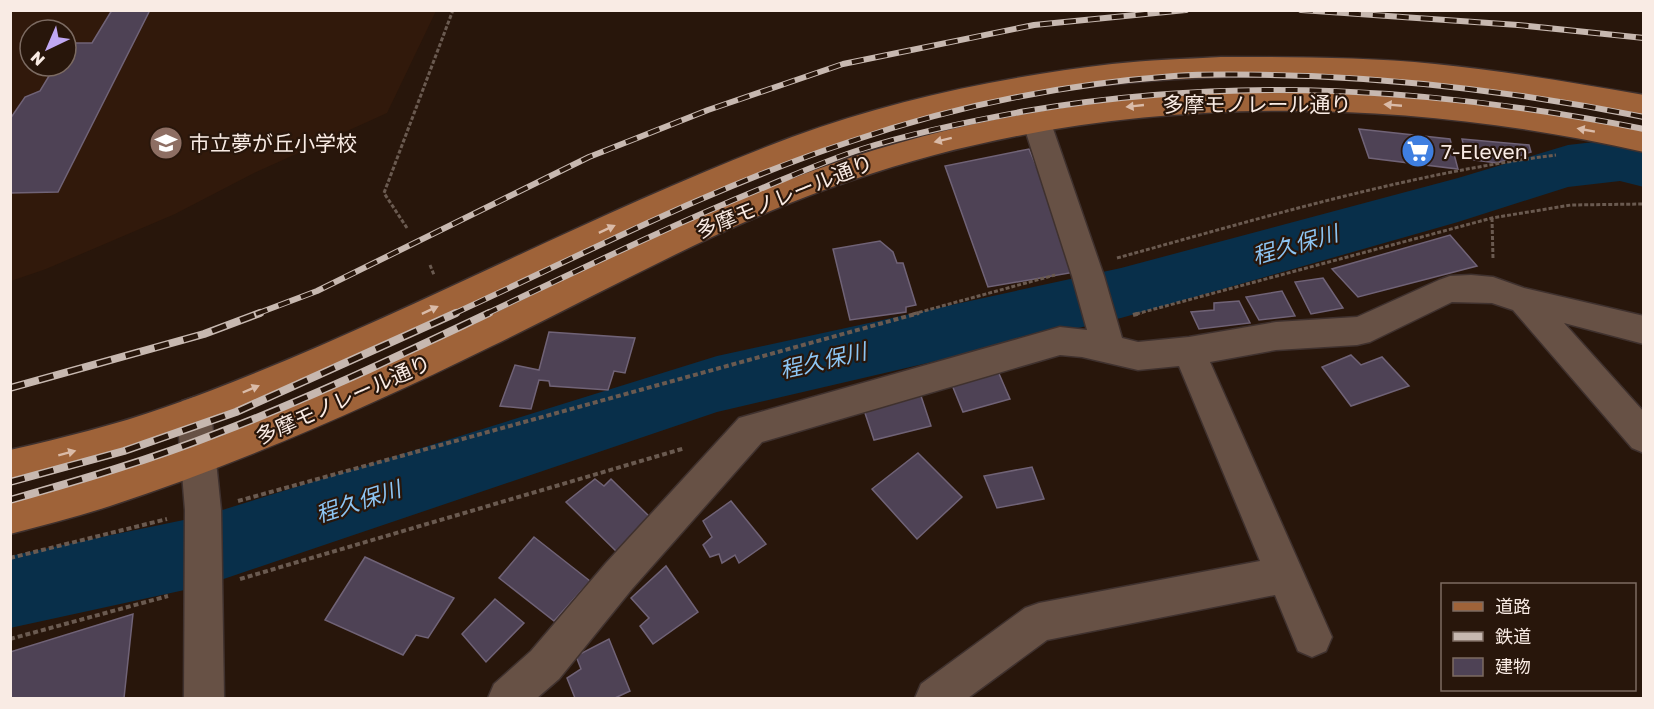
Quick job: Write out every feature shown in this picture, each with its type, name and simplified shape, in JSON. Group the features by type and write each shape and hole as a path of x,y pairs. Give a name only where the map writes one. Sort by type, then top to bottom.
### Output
{"main road":[{"name":"多摩モノレール通り","path":"10,467 148,430 195,412 323,359 732,173 808,143 875,121 1010,88 1151,69 1278,67 1377,70 1498,80 1644,105"},
{"name":"多摩モノレール通り","path":"10,517 123,486 199,461 346,400 698,230 812,180 888,154 1036,120 1162,103 1219,100 1325,101 1439,109 1559,125 1644,141"}],"street":[{"path":"1036,120 1086,272 1102,329 1138,356 1189,351 1276,336 1358,331 1370,328 1450,289 1508,295 1644,330"},
{"path":"1508,295 1644,437"},
{"path":"508,699 545,665 619,576 752,429 1102,329"},
{"path":"1189,351 1312,637"},
{"path":"195,412 202,513 204,699"},
{"path":"935,698 1039,622 1284,575"}],"path":[{"path":"407,228 384,193 453,10"},
{"path":"10,558 202,513 1086,272 1379,187 1519,159 1567,154"},
{"path":"1102,329 1492,218 1571,205 1644,204"},
{"path":"1492,218 1508,295"},
{"path":"10,639 165,596 203,589 695,445"}],"shaded area":[{"name":"市立夢が丘小学校","path":"10,11 436,11 387,113 254,173 175,214 46,269 11,281"}],"building":[{"path":"112,10 150,10 58,192 10,193 10,119 25,97 40,91 48,78 78,78 78,43 92,43"},
{"path":"1359,129 1450,139 1458,169 1369,158"},
{"path":"1462,139 1529,145 1531,152 1497,163 1467,159"},
{"path":"1029,149 1081,271 988,287 945,166"},
{"path":"1450,235 1477,266 1358,297 1332,269"},
{"path":"880,241 893,252 897,263 903,263 916,305 906,307 906,312 850,320 833,249"},
{"path":"1323,278 1343,308 1311,314 1295,282"},
{"path":"1282,291 1295,316 1259,320 1246,297"},
{"path":"1239,301 1250,323 1199,329 1191,312 1214,310 1214,303"},
{"path":"549,332 635,338 625,373 614,371 608,390 550,386 549,381 539,380 531,409 500,406 515,365 539,370"},
{"path":"1351,355 1361,365 1382,357 1409,386 1351,406 1322,367"},
{"path":"997,369 1010,399 963,412 950,380"},
{"path":"921,396 931,426 874,440 862,404"},
{"path":"918,453 962,497 917,539 872,489"},
{"path":"1032,467 1044,499 997,508 984,476"},
{"path":"595,479 604,486 611,479 654,521 618,553 566,502"},
{"path":"731,501 766,544 739,563 735,555 722,563 719,554 710,557 703,545 712,537 703,521"},
{"path":"534,537 590,581 554,621 499,578"},
{"path":"365,557 454,598 428,638 416,635 403,655 325,620"},
{"path":"666,566 698,612 653,644 640,626 649,618 631,598"},
{"path":"495,599 524,623 486,662 462,634"},
{"path":"133,614 124,698 10,698 10,652"},
{"path":"609,639 630,691 615,698 575,698 567,678 581,669 576,656"}],"waterway":[{"name":"程久保川","path":"10,592 203,551 717,384 1121,293 1458,200 1568,166 1620,160 1644,166"}],"railway":[{"path":"256,314 317,291 589,157 708,110 843,64 1034,25 1186,10"},
{"path":"1301,10 1518,25 1644,38"},
{"path":"453,314 650,222 801,159 930,117 1051,91 1174,76 1226,74 1311,76 1395,81 1478,90 1644,117"},
{"path":"486,314 691,219 836,158 923,132 1026,111 1105,100 1182,93 1259,90 1336,91 1489,104 1644,129"},
{"path":"10,388 204,334 260,313"},
{"path":"10,482 124,451 236,412 456,313"},
{"path":"10,500 141,461 253,420 355,376 489,313"}],"place":[{"name":"市立夢が丘小学校","path":"166,143"},
{"name":"7-Eleven","path":"1418,151"}]}
